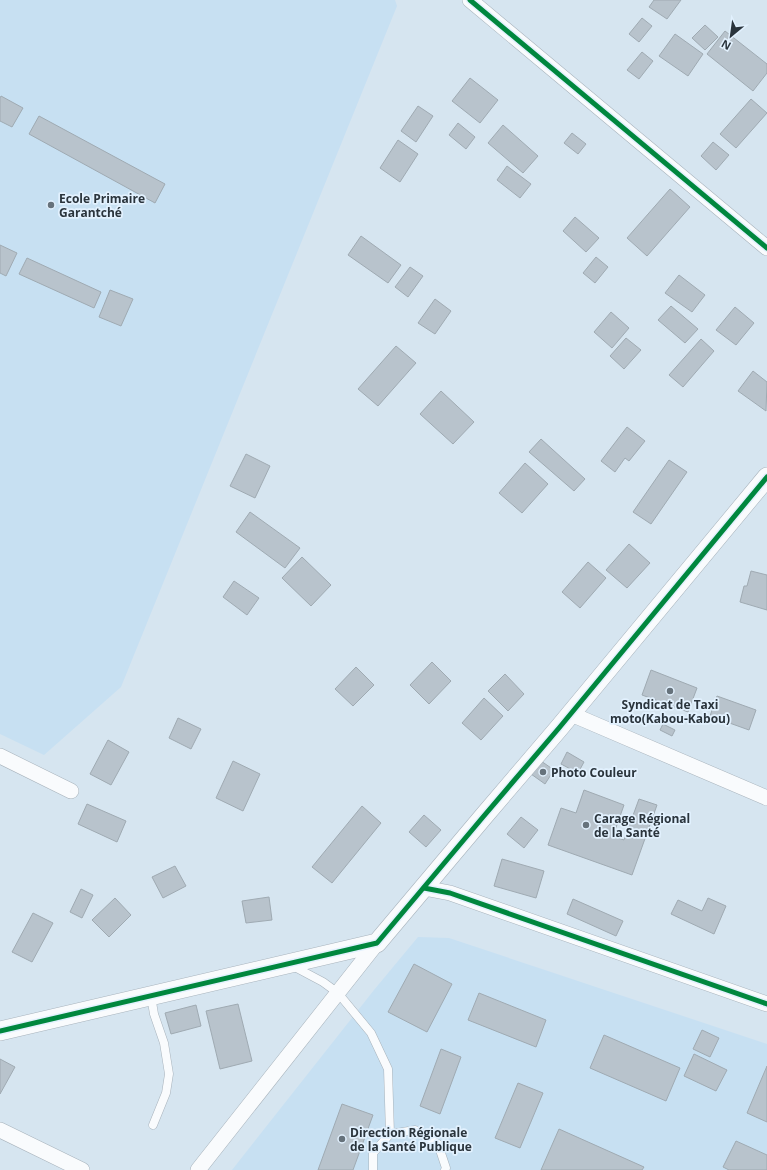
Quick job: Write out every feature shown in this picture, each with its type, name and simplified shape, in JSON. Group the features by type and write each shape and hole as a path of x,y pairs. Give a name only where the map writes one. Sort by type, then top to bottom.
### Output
{"street":[{"path":"470,0 767,248"},
{"path":"198,1170 377,944 571,714 767,477"},
{"path":"571,714 767,798"},
{"path":"0,756 72,791"},
{"path":"424,888 450,893 767,1004"},
{"path":"0,1032 377,944"},
{"path":"0,1130 82,1170"}],"lane":[{"path":"289,964 323,982 338,993 371,1033 388,1069 390,1134"},
{"path":"151,996 154,1014 164,1042 169,1074 166,1093 153,1125"},
{"path":"373,1170 373,1153 390,1134 416,1130 438,1144 446,1168 445,1170"}],"shaded area":[{"path":"0,0 395,0 397,6 121,687 44,755 0,734"},
{"path":"418,937 449,938 767,1044 767,1170 232,1170 374,990"}],"building":[{"path":"654,0 681,0 667,19 649,7"},
{"path":"642,18 652,26 639,42 629,34"},
{"path":"705,25 718,37 705,50 692,38"},
{"path":"725,31 767,64 767,73 753,91 707,54"},
{"path":"675,34 703,54 688,76 659,56"},
{"path":"642,52 653,61 639,79 627,70"},
{"path":"470,78 498,100 480,123 452,101"},
{"path":"1,96 23,108 12,127 0,121"},
{"path":"751,99 767,113 736,148 720,134"},
{"path":"418,106 433,116 416,142 401,131"},
{"path":"39,116 165,184 155,203 29,134"},
{"path":"458,123 475,137 466,149 449,135"},
{"path":"503,125 538,156 523,173 488,143"},
{"path":"572,133 586,144 578,154 564,143"},
{"path":"398,140 418,154 400,182 380,168"},
{"path":"713,142 729,155 716,170 701,156"},
{"path":"507,166 531,184 520,198 497,180"},
{"path":"670,189 690,207 647,256 627,238"},
{"path":"575,217 599,238 586,252 563,231"},
{"path":"361,236 401,265 388,283 348,255"},
{"path":"0,245 17,253 6,276 0,273"},
{"path":"596,257 608,267 595,283 583,273"},
{"path":"27,258 101,292 94,308 19,274"},
{"path":"410,267 423,276 408,297 395,287"},
{"path":"679,275 705,295 692,312 665,293"},
{"path":"110,290 133,299 121,326 99,317"},
{"path":"435,299 451,311 435,334 418,323"},
{"path":"671,306 698,329 685,343 658,320"},
{"path":"735,307 754,323 736,345 716,330"},
{"path":"611,312 629,328 612,348 594,332"},
{"path":"626,338 641,350 624,369 610,356"},
{"path":"701,339 714,351 683,387 669,375"},
{"path":"396,346 416,363 378,406 358,389"},
{"path":"753,371 767,382 766,411 738,391"},
{"path":"441,391 474,422 453,444 420,414"},
{"path":"627,427 645,441 629,461 625,458 615,472 601,461"},
{"path":"541,439 585,479 574,491 529,452"},
{"path":"246,454 270,466 255,498 230,486"},
{"path":"669,460 687,472 651,524 633,512"},
{"path":"525,463 548,484 522,513 499,493"},
{"path":"250,512 300,548 285,568 236,532"},
{"path":"629,544 650,563 627,588 606,570"},
{"path":"302,557 331,585 311,606 282,578"},
{"path":"588,562 606,578 580,608 562,592"},
{"path":"751,571 767,575 767,610 740,602 744,586 747,586"},
{"path":"234,581 259,598 247,615 223,597"},
{"path":"432,662 451,681 429,704 410,685"},
{"path":"356,667 374,685 353,706 335,689"},
{"name":"Syndicat de Taxi moto(Kabou-Kabou)","path":"651,670 697,688 688,712 642,695"},
{"path":"505,674 524,694 508,711 488,691"},
{"path":"717,696 756,710 749,730 710,716"},
{"path":"484,698 503,716 481,740 462,723"},
{"path":"178,718 201,729 191,749 169,738"},
{"path":"663,724 675,730 672,736 660,730"},
{"path":"108,740 129,752 111,785 90,774"},
{"path":"567,752 584,762 578,773 561,764"},
{"path":"233,761 260,774 243,811 216,798"},
{"name":"Photo Couleur","path":"541,761 554,770 545,784 531,774"},
{"name":"Carage Régional de la Santé","path":"584,790 624,805 613,836 624,840 639,799 657,805 632,875 548,845 561,808 576,813"},
{"path":"87,804 126,821 117,842 78,824"},
{"path":"362,806 381,823 332,883 312,867"},
{"path":"424,815 441,830 426,847 409,832"},
{"path":"521,817 538,830 524,848 507,834"},
{"path":"502,859 544,871 536,898 494,886"},
{"path":"175,866 186,886 163,898 152,877"},
{"path":"81,889 93,895 82,918 70,912"},
{"path":"269,897 272,920 246,923 242,901"},
{"path":"115,898 131,915 109,937 92,920"},
{"path":"708,898 726,906 714,934 671,914 678,900 702,911"},
{"path":"573,899 623,921 616,936 567,914"},
{"path":"33,913 53,923 32,962 12,952"},
{"path":"414,964 452,984 427,1032 388,1012"},
{"path":"479,993 546,1020 536,1047 468,1020"},
{"path":"238,1004 252,1061 220,1069 206,1011"},
{"path":"196,1005 201,1026 171,1034 165,1013"},
{"path":"702,1030 719,1038 710,1057 693,1049"},
{"path":"604,1035 680,1068 666,1101 590,1068"},
{"path":"441,1049 461,1057 440,1114 420,1106"},
{"path":"694,1054 727,1070 716,1091 684,1076"},
{"path":"0,1059 15,1067 0,1094"},
{"path":"767,1066 767,1122 747,1113"},
{"path":"518,1083 543,1093 520,1148 495,1138"},
{"path":"342,1104 373,1115 353,1170 318,1170"},
{"path":"559,1129 644,1167 642,1170 541,1170"},
{"path":"736,1141 767,1155 767,1170 729,1170 723,1167"}],"cycle path":[{"path":"470,0 767,248"},
{"path":"0,1031 377,943 559,728 767,477"},
{"path":"424,888 450,893 767,1004"}],"place":[{"name":"Ecole Primaire Garantché","path":"51,205"},
{"name":"Syndicat de Taxi moto(Kabou-Kabou)","path":"670,691"},
{"name":"Photo Couleur","path":"543,772"},
{"name":"Carage Régional de la Santé","path":"586,825"},
{"name":"Direction Régionale de la Santé Publique","path":"342,1139"}]}
